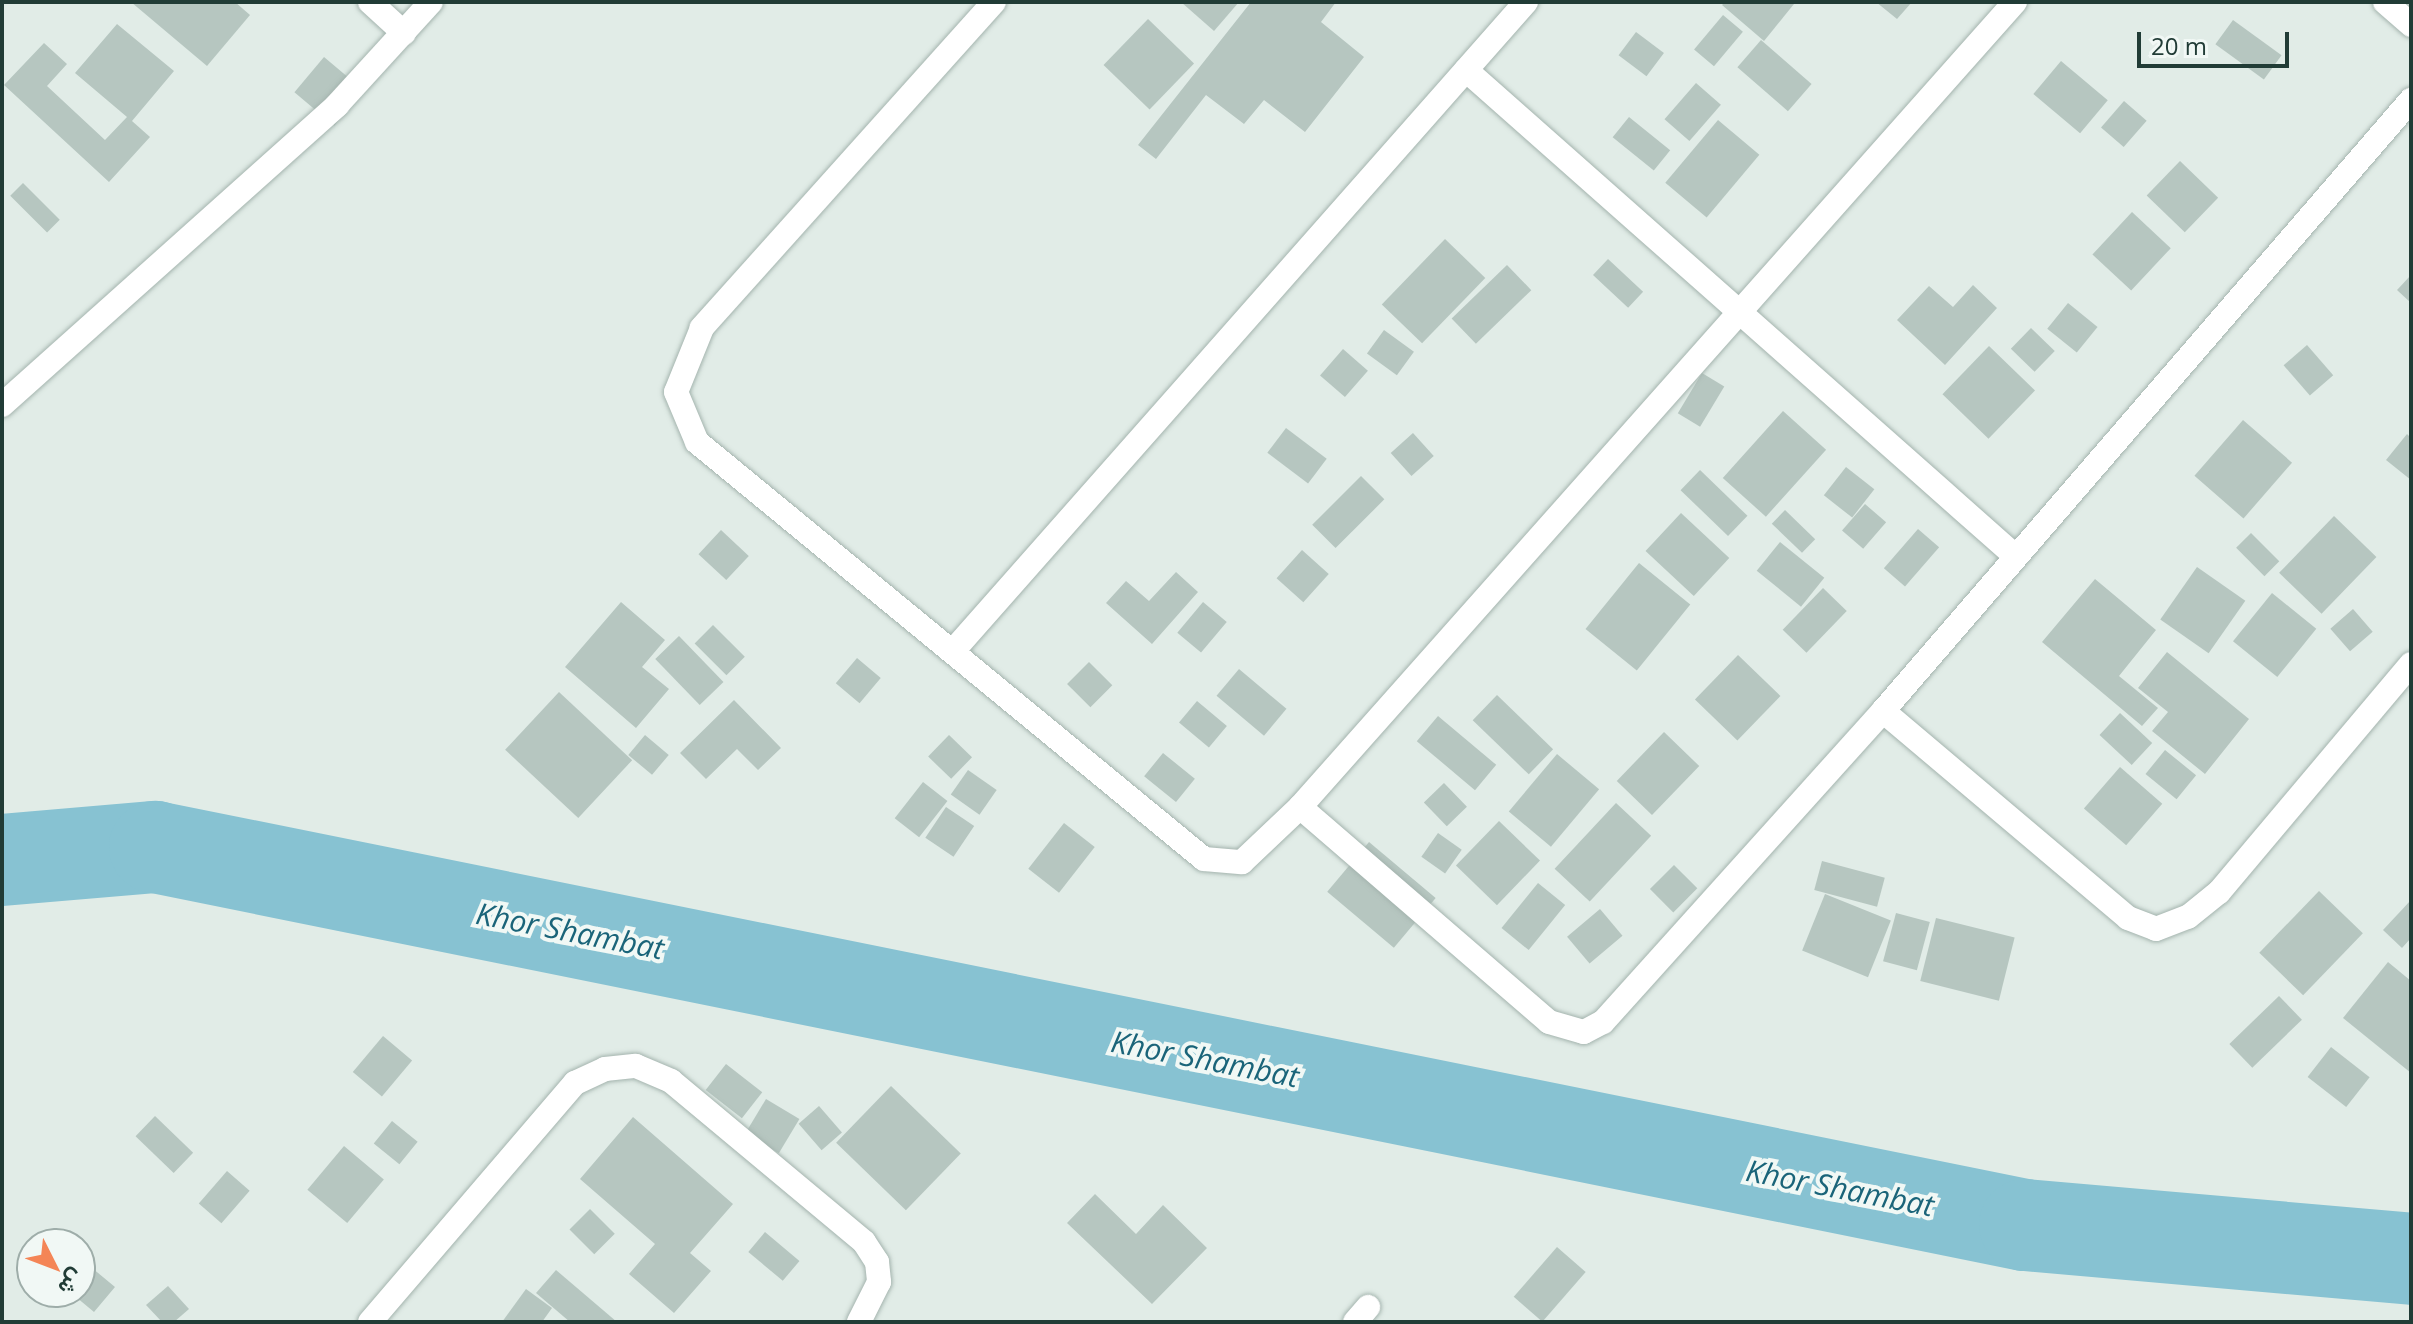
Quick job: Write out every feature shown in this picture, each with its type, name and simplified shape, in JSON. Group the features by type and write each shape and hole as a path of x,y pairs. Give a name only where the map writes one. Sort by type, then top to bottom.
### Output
{"street":[{"path":"370,2 404,33"},
{"path":"2,405 224,210 337,105 431,2"},
{"path":"994,2 702,328 676,392 697,442 1204,859 1242,862 1300,807 2015,2"},
{"path":"953,651 1526,2"},
{"path":"2385,2 2411,25"},
{"path":"1466,70 2014,555"},
{"path":"1300,807 1549,1022 1584,1032 1626,1001 1883,711 2014,555 2411,100"},
{"path":"1883,711 2128,918 2156,929 2188,917 2219,892 2411,664"},
{"path":"370,1322 575,1083 605,1069 636,1066 671,1081 864,1242 877,1262 879,1282 859,1322"}],"building":[{"path":"131,2 235,2 250,15 207,66"},
{"path":"1181,2 1239,2 1214,31"},
{"path":"1251,2 1336,2 1321,22 1364,57 1305,132 1264,100 1244,124 1206,95 1156,159 1138,145"},
{"path":"1725,2 1794,4 1764,41 1722,5"},
{"path":"1876,2 1912,2 1897,19"},
{"path":"1723,15 1743,32 1714,66 1694,49"},
{"path":"1148,19 1194,63 1150,109 1104,65"},
{"path":"2233,20 2282,55 2264,80 2215,44"},
{"path":"117,24 174,71 132,121 150,137 109,182 4,85 44,43 67,64 47,86 105,140 127,117 75,73"},
{"path":"1636,32 1664,53 1646,76 1619,55"},
{"path":"1761,40 1812,84 1788,111 1737,67"},
{"path":"324,57 364,90 334,126 294,92"},
{"path":"2061,61 2108,100 2080,133 2033,94"},
{"path":"1696,83 1721,105 1689,141 1665,119"},
{"path":"2124,101 2147,121 2124,147 2101,127"},
{"path":"1629,117 1670,150 1654,171 1613,137"},
{"path":"1718,120 1759,155 1707,218 1665,183"},
{"path":"2180,161 2218,198 2185,232 2147,196"},
{"path":"23,183 60,220 47,232 10,196"},
{"path":"2132,212 2171,248 2131,291 2092,254"},
{"path":"1445,239 1485,278 1422,343 1382,304"},
{"path":"1608,259 1643,292 1628,308 1593,275"},
{"path":"1507,265 1531,290 1476,344 1452,318"},
{"path":"2411,275 2411,303 2397,290"},
{"path":"1973,285 1997,308 1945,365 1897,320 1929,286 1953,307"},
{"path":"2068,303 2098,327 2077,353 2047,329"},
{"path":"2031,328 2055,351 2035,372 2011,349"},
{"path":"1384,330 1414,352 1397,375 1367,353"},
{"path":"2307,345 2333,375 2310,396 2284,365"},
{"path":"1989,346 2035,390 1988,439 1942,394"},
{"path":"1343,349 1368,371 1345,397 1320,375"},
{"path":"1702,373 1724,386 1700,427 1678,413"},
{"path":"1783,411 1826,450 1766,517 1723,478"},
{"path":"2243,420 2292,463 2244,518 2194,476"},
{"path":"1286,428 1327,459 1308,483 1267,453"},
{"path":"1413,433 1434,456 1411,476 1391,453"},
{"path":"2407,434 2411,438 2411,480 2386,460"},
{"path":"1846,467 1874,489 1852,518 1824,495"},
{"path":"1700,470 1747,516 1728,536 1681,490"},
{"path":"1361,476 1384,499 1336,548 1312,525"},
{"path":"1865,504 1886,522 1863,549 1842,530"},
{"path":"1785,510 1815,539 1802,553 1772,524"},
{"path":"1681,513 1729,558 1694,596 1646,551"},
{"path":"2334,516 2376,557 2322,614 2279,573"},
{"path":"1918,529 1939,547 1905,587 1884,568"},
{"path":"721,530 749,556 726,580 698,554"},
{"path":"2251,533 2279,561 2264,576 2236,548"},
{"path":"1780,542 1824,578 1801,607 1757,571"},
{"path":"1302,550 1329,574 1303,602 1277,578"},
{"path":"1639,563 1690,605 1637,671 1586,629"},
{"path":"2197,567 2245,601 2209,653 2160,619"},
{"path":"1176,572 1198,592 1152,644 1106,603 1126,581 1149,601"},
{"path":"2095,579 2156,630 2119,676 2158,708 2142,726 2042,642"},
{"path":"1823,588 1847,611 1806,653 1783,630"},
{"path":"2272,593 2316,629 2277,677 2233,641"},
{"path":"621,602 665,640 642,667 669,689 636,728 565,667"},
{"path":"1203,602 1227,622 1201,653 1177,633"},
{"path":"2353,609 2373,632 2350,651 2330,629"},
{"path":"713,625 745,657 726,675 695,643"},
{"path":"679,636 723,682 700,705 655,659"},
{"path":"2167,652 2249,719 2205,774 2152,731 2168,712 2138,688"},
{"path":"1738,655 1780,696 1737,741 1695,700"},
{"path":"857,658 881,678 860,703 836,683"},
{"path":"1089,662 1112,685 1090,707 1067,684"},
{"path":"1239,669 1286,709 1264,736 1217,696"},
{"path":"559,692 632,760 578,818 505,750"},
{"path":"1497,695 1553,749 1529,774 1473,720"},
{"path":"734,700 781,748 758,770 737,749 706,779 680,753"},
{"path":"1197,701 1227,726 1209,748 1179,722"},
{"path":"2120,713 2152,743 2132,765 2100,735"},
{"path":"1438,716 1496,765 1475,790 1417,741"},
{"path":"1664,732 1699,766 1652,815 1617,781"},
{"path":"645,735 669,755 652,775 628,755"},
{"path":"949,735 972,757 951,779 928,757"},
{"path":"2165,750 2196,775 2177,799 2145,774"},
{"path":"1163,753 1195,779 1176,802 1144,776"},
{"path":"1557,754 1599,789 1551,847 1509,811"},
{"path":"2120,767 2162,804 2126,845 2084,809"},
{"path":"968,770 997,790 979,815 951,795"},
{"path":"923,782 947,801 919,837 895,818"},
{"path":"1444,783 1467,807 1447,826 1424,802"},
{"path":"1616,803 1651,836 1590,902 1555,869"},
{"path":"946,807 974,826 953,857 925,838"},
{"path":"1499,821 1540,861 1497,905 1456,866"},
{"path":"1064,823 1095,847 1059,893 1028,869"},
{"path":"1438,833 1462,850 1445,873 1421,857"},
{"path":"1369,842 1436,898 1394,948 1327,892"},
{"path":"1822,861 1885,878 1877,907 1814,890"},
{"path":"1674,865 1697,888 1673,912 1650,889"},
{"path":"1538,883 1565,905 1529,950 1501,928"},
{"path":"2319,891 2363,933 2303,995 2259,953"},
{"path":"1825,894 1891,921 1868,977 1802,951"},
{"path":"2411,900 2411,938 2402,948 2383,930"},
{"path":"1600,909 1622,936 1590,963 1567,937"},
{"path":"1896,913 1930,922 1917,970 1883,961"},
{"path":"1936,918 2015,938 1999,1001 1920,981"},
{"path":"2388,962 2411,981 2411,1073 2343,1018"},
{"path":"2279,996 2302,1020 2252,1068 2229,1044"},
{"path":"383,1036 412,1060 382,1096 353,1072"},
{"path":"2331,1047 2370,1077 2346,1107 2308,1077"},
{"path":"726,1064 762,1092 742,1118 706,1090"},
{"path":"891,1086 961,1153 906,1210 836,1143"},
{"path":"766,1099 799,1119 779,1153 745,1133"},
{"path":"819,1106 842,1132 822,1150 799,1124"},
{"path":"155,1116 193,1153 174,1173 136,1136"},
{"path":"633,1117 733,1204 690,1253 711,1271 674,1313 629,1274 655,1244 580,1179"},
{"path":"392,1121 418,1142 399,1164 374,1144"},
{"path":"344,1146 384,1179 347,1223 307,1190"},
{"path":"227,1171 250,1191 221,1223 199,1203"},
{"path":"1095,1194 1136,1234 1163,1205 1207,1248 1152,1304 1067,1223"},
{"path":"590,1209 615,1234 594,1254 569,1230"},
{"path":"765,1232 799,1261 783,1281 748,1252"},
{"path":"1557,1247 1586,1272 1542,1322 1514,1297"},
{"path":"556,1270 617,1322 570,1322 536,1293"},
{"path":"96,1271 115,1287 94,1312 89,1308 96,1308"},
{"path":"168,1286 189,1309 174,1322 162,1322 146,1305"},
{"path":"526,1289 552,1308 542,1322 502,1322"}],"waterway":[{"name":"Khor Shambat","path":"2,860 155,847 2025,1225 2411,1259"}]}
